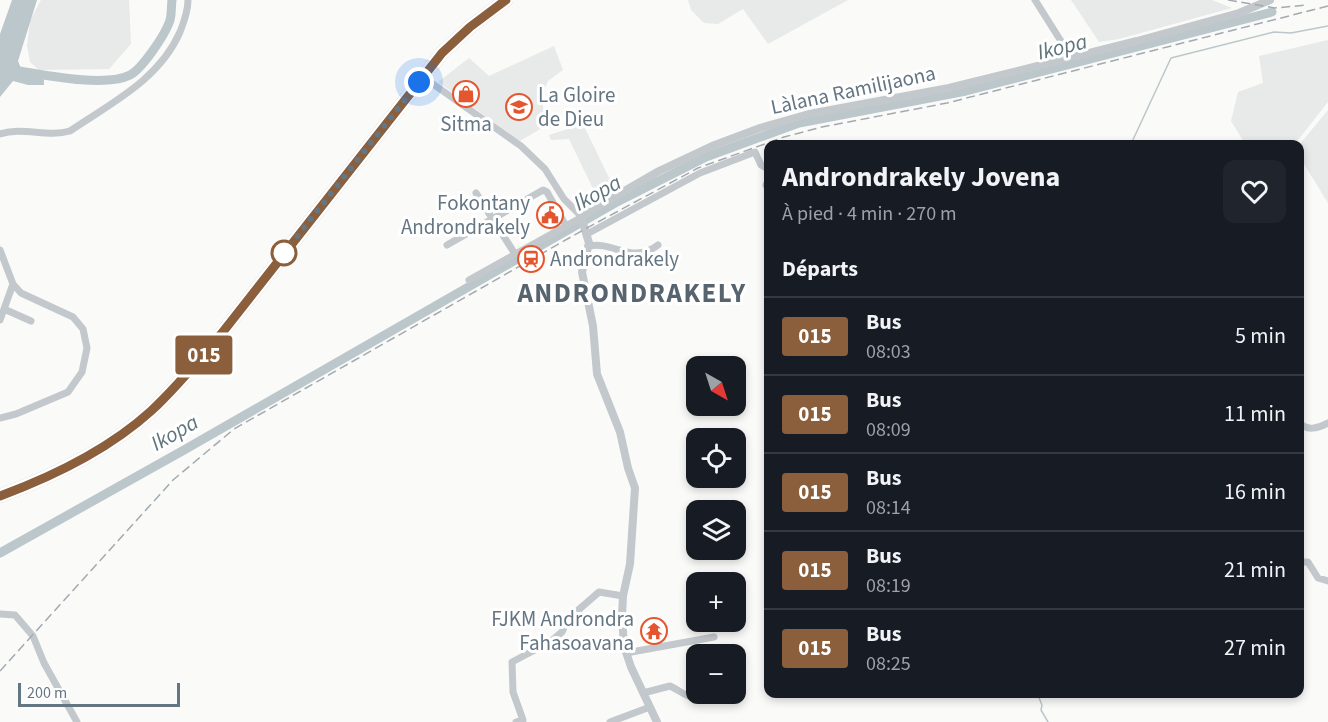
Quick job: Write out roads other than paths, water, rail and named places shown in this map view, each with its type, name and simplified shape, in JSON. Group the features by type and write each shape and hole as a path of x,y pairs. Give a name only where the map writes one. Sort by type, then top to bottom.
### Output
{"main road":[{"path":"0,496 46,478 81,460 150,412 187,375 216,340 454,40 506,0"}],"street":[{"path":"0,134 17,130 58,135 70,131 130,91 154,71 169,53 183,23 188,0"},
{"path":"1035,0 1071,57"},
{"name":"Làlana Ramilijaona","path":"584,225 588,211 659,171 712,146 760,128 809,114 949,88 1239,14 1270,0"},
{"path":"423,78 521,146 545,169 584,225 589,246 582,272 591,308 597,374 620,432 635,488 630,564 623,596 622,627 626,653 657,722"},
{"path":"469,280 566,226 584,225 745,155 756,152 761,165 764,167"},
{"path":"447,245 543,190 547,192 566,226"},
{"path":"476,193 515,254"},
{"path":"589,246 599,244 620,252 631,253 649,252 658,245"},
{"path":"0,250 14,284 21,293 73,317 83,330 87,348 82,372 68,392 16,414 0,418"},
{"path":"0,320 14,284"},
{"path":"4,309 31,321"},
{"path":"1304,428 1310,429 1328,423"},
{"path":"1304,562 1308,562 1318,578 1328,581"},
{"path":"516,722 523,720 513,692 512,662 550,642 562,632 568,619 599,592 623,596"},
{"path":"0,614 15,615 33,636 44,663 77,722"},
{"path":"626,653 714,637"},
{"path":"643,693 670,686 686,695"},
{"path":"610,722 650,707"}],"waterway":[{"name":"Ikopa","path":"0,68 85,80 118,79 130,75 146,59 162,36 170,21 172,0"},
{"name":"Ikopa","path":"0,553 615,203 706,157 799,123 966,91 1272,12"},
{"path":"1133,140 1171,58 1274,32 1291,33 1328,26"},
{"path":"1039,698 1041,710 1048,722"}],"railway":[{"path":"1228,0 1275,8 1307,5"},
{"path":"776,140 822,127 947,103 1328,6"},
{"path":"0,671 173,480 234,429 585,229 698,168 764,144"}],"place":[{"name":"Sitma","path":"466,94"},
{"name":"La Gloire de Dieu","path":"519,107"},
{"name":"Fokontany Androndrakely","path":"550,215"},
{"name":"Androndrakely","path":"531,259"},
{"name":"FJKM Androndra Fahasoavana","path":"654,631"}],"district":[{"name":"ANDRONDRAKELY","path":"632,293"}]}
